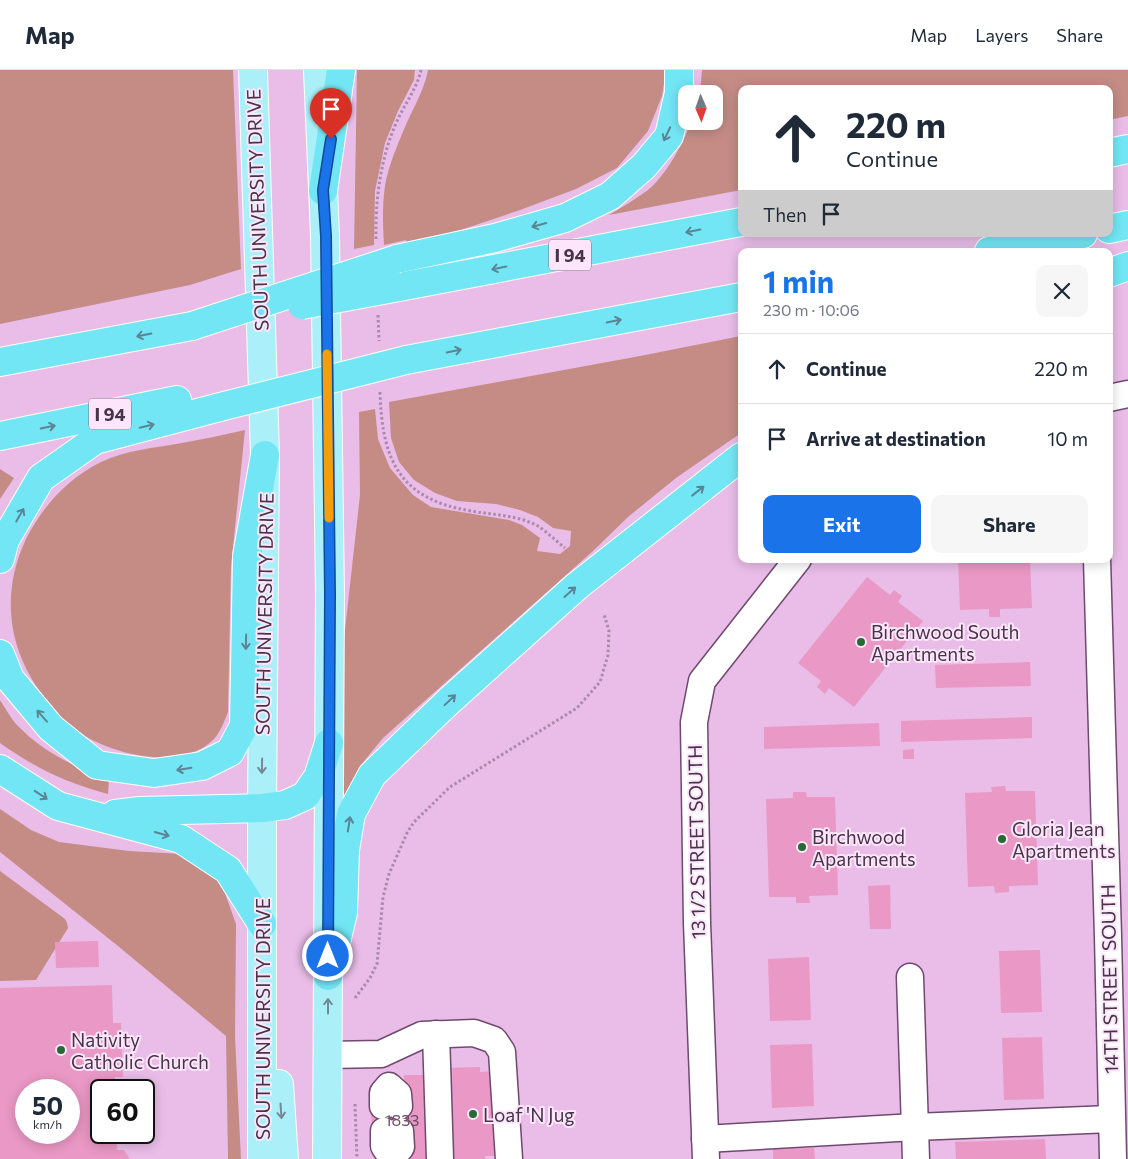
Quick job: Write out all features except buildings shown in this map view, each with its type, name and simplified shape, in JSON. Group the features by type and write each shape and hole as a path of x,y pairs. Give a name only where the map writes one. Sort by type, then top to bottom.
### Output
{"highway":[{"path":"323,190 341,70"},
{"path":"192,326 397,259 495,238 565,218 610,196 644,166 669,136 679,93 679,70"},
{"path":"1113,152 1128,149"},
{"name":"I 94","path":"0,362 738,223"},
{"path":"1113,228 1128,225"},
{"path":"1006,248 1066,237"},
{"path":"1113,272 1128,266"},
{"name":"I 94","path":"0,436 220,400 406,360 738,298"},
{"path":"0,559 5,540 41,478 95,440 220,400"},
{"path":"0,654 10,679 51,728 97,765 154,773 202,766 230,752 244,726 247,556 265,455"},
{"path":"328,976 344,913 345,850 351,814 372,775 449,701 577,586 738,459"},
{"path":"98,816 140,811 262,808 285,805 305,796 318,777 329,743"},
{"path":"0,769 58,806 181,840 228,870 262,924"}],"main road":[{"name":"SOUTH UNIVERSITY DRIVE","path":"252,70 265,455 262,1159"},
{"path":"318,70 326,236 329,554 327,1159"},
{"path":"262,924 270,985 284,1159"}],"street":[{"path":"1113,397 1128,394"},
{"name":"13 1/2 STREET SOUTH","path":"706,1149 697,905 694,722 702,681 795,563"},
{"name":"14TH STREET SOUTH","path":"1097,563 1113,1159"},
{"path":"910,978 916,1159"},
{"path":"436,1034 440,1159"},
{"path":"328,1055 381,1054 422,1035 474,1034 494,1040 502,1052 509,1159"},
{"path":"389,1050 391,1112 384,1146 392,1159"},
{"path":"706,1149 915,1127 1112,1119"}],"path":[{"path":"354,1006 355,997 370,978 377,964 383,897 389,874 407,833 414,822 450,786 577,708 600,682 608,655 609,631 604,614"},
{"path":"355,1102 357,1159"}],"shaded area":[{"path":"0,70 233,70 241,269 190,285 0,324"},
{"path":"357,70 415,70 414,80 398,111 385,143 375,191 374,245 354,249"},
{"path":"428,70 666,70 662,96 648,131 617,168 576,189 446,235 407,246 406,240 384,245 383,208 386,179"},
{"path":"702,70 1128,70 1128,116 1113,119 1113,85 738,85 738,191 609,215 655,184 674,158 688,130 723,130 723,85 701,85"},
{"path":"738,337 738,435 676,478 628,517 593,551 383,738 365,760 343,799 339,799 342,657 360,495 359,412 375,409 378,439 390,468 413,495 431,507 509,520 522,525 540,538 537,551 560,554 570,546 571,531 553,528 538,517 520,510 496,504 457,501 435,493 414,480 399,462 391,438 389,402"},
{"path":"245,430 231,567 228,712 219,733 199,750 182,756 162,757 142,756 121,751 84,736 60,717 32,680 16,642 12,622 13,580 26,539 40,515 57,494 77,477 101,462 130,452"},
{"path":"0,469 14,478 0,499"},
{"path":"0,700 15,723 38,744 84,770 109,779 108,794 51,774 0,743"},
{"path":"0,809 31,830 59,842 129,851 182,854 220,879 236,924 235,1037 241,1159 228,1159 226,1036 118,946 0,852"},
{"path":"0,871 65,919 67,923 68,928 36,980 0,981"}],"slow traffic":[{"path":"327,354 329,518"}],"place":[{"name":"Birchwood South Apartments","path":"861,642"},
{"name":"Gloria Jean Apartments","path":"1002,839"},
{"name":"Birchwood Apartments","path":"802,847"},
{"name":"Nativity Catholic Church","path":"61,1050"},
{"name":"Loaf 'N Jug","path":"473,1114"}],"route":[{"path":"328,956 330,594 326,236 323,190 331,139"}]}
